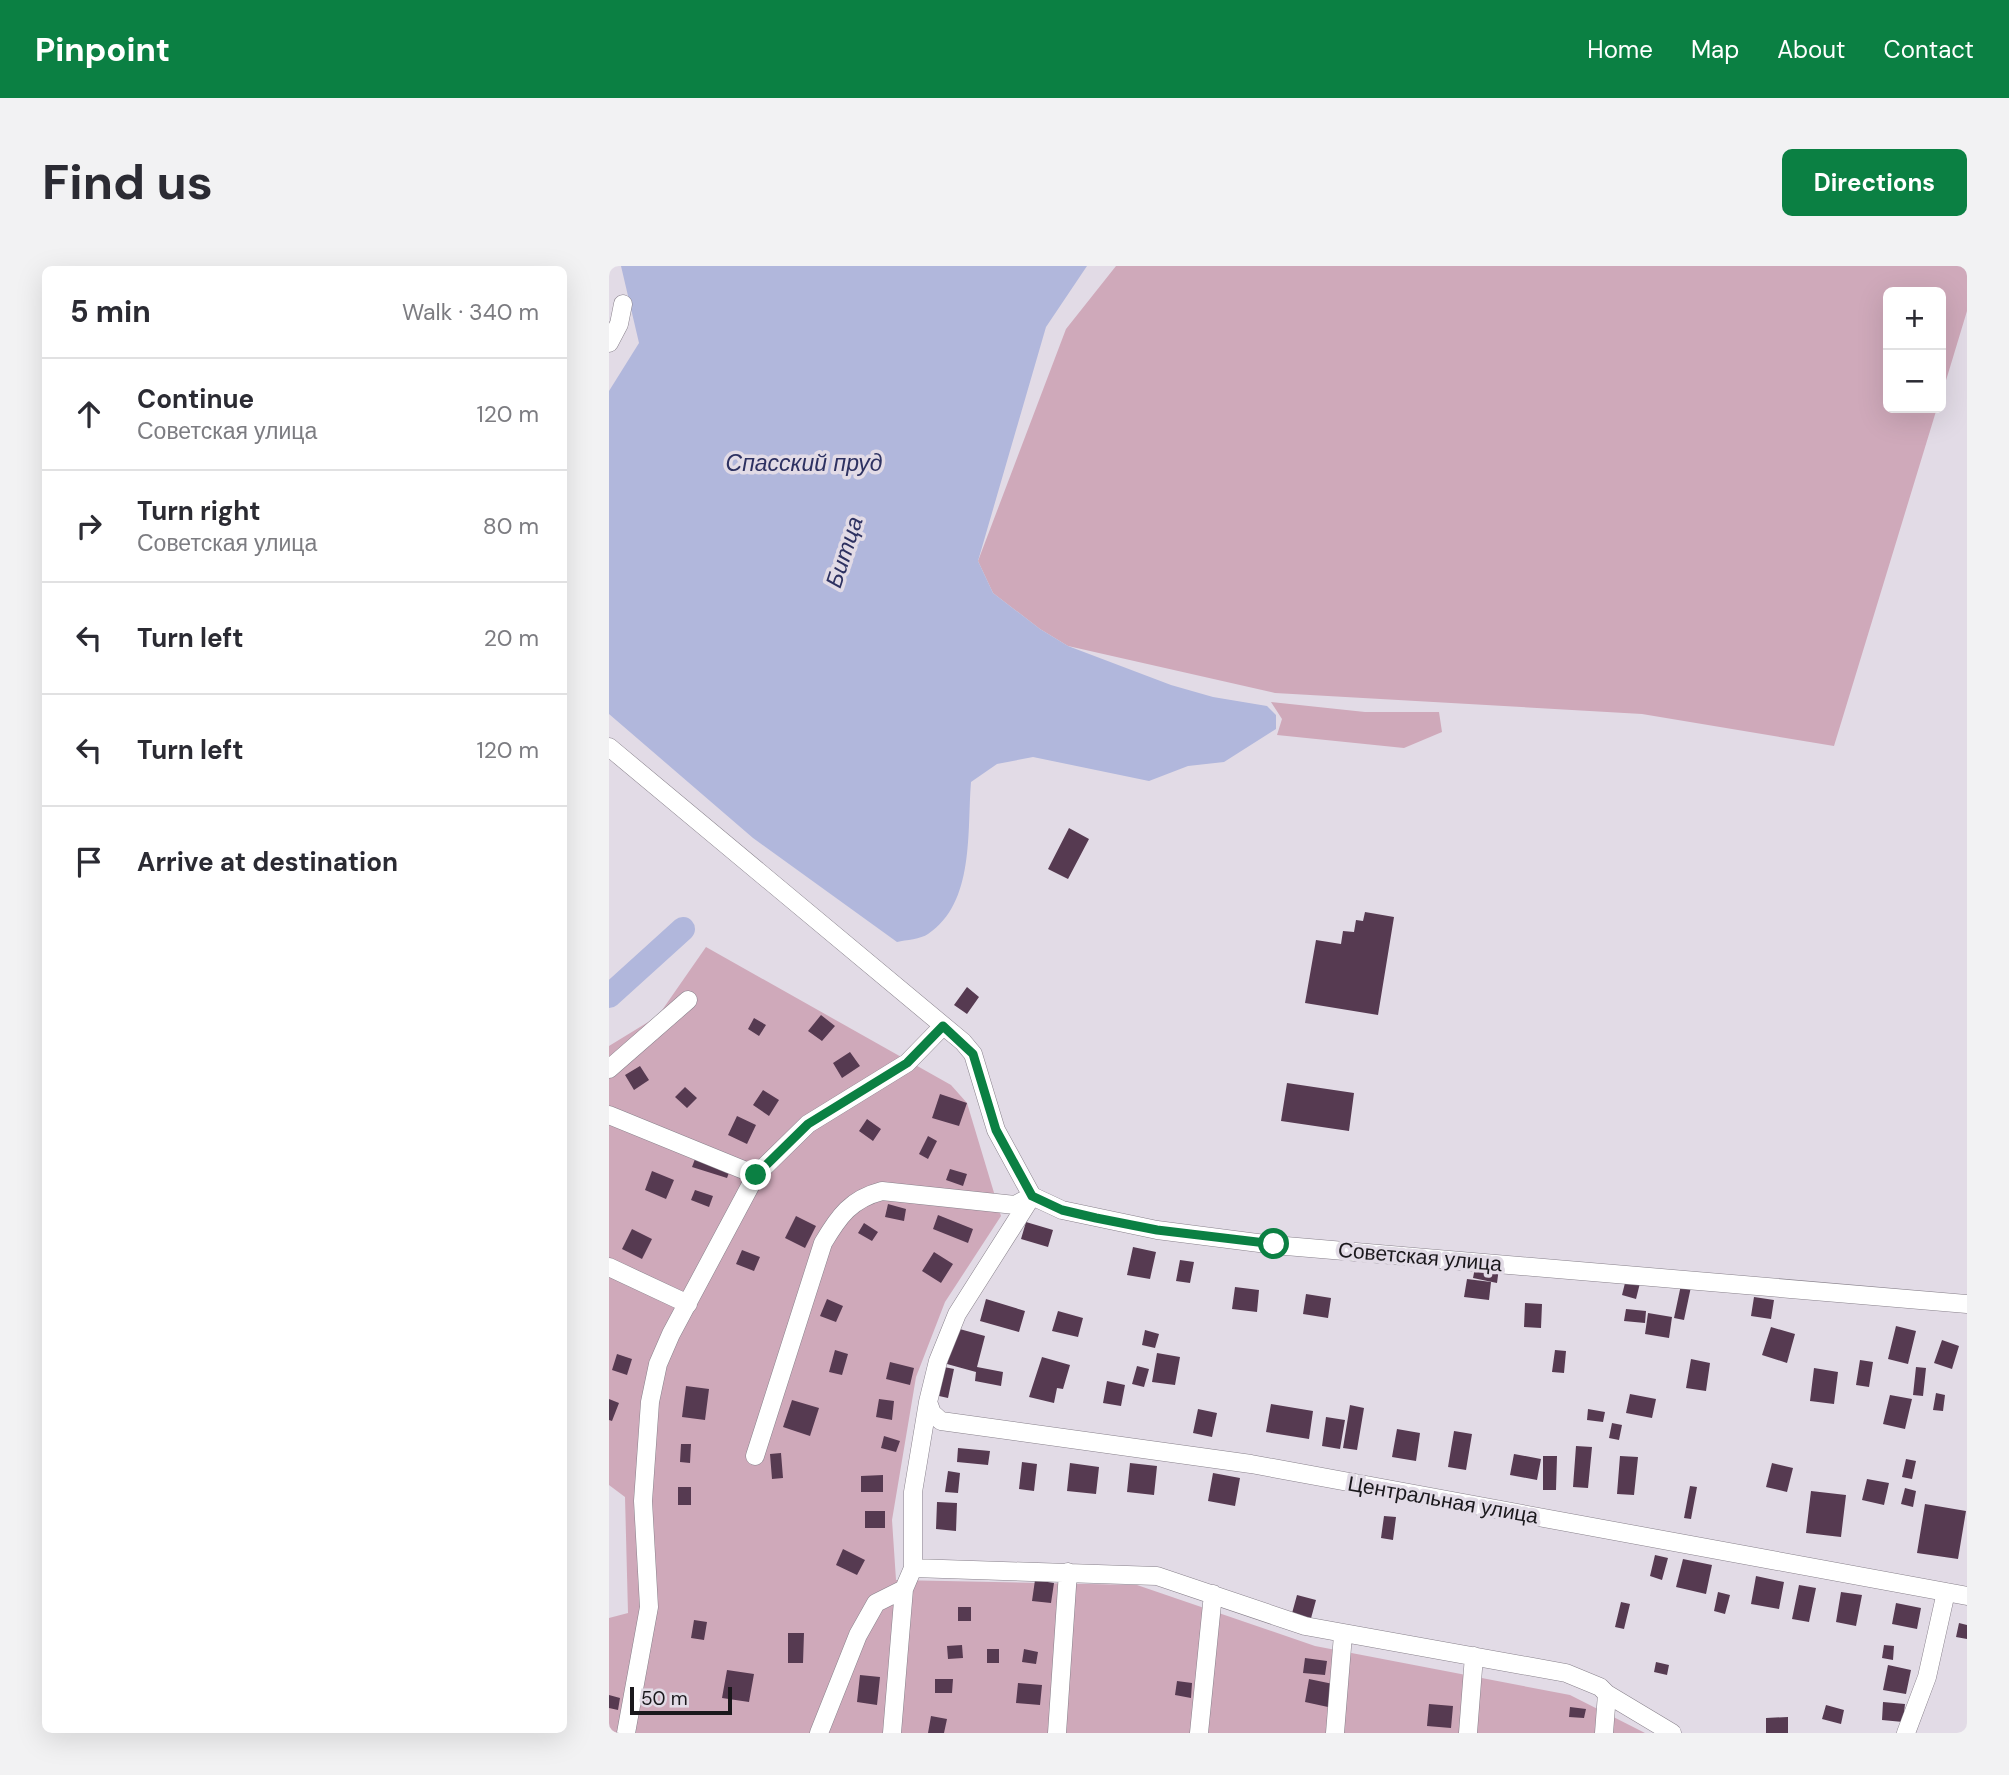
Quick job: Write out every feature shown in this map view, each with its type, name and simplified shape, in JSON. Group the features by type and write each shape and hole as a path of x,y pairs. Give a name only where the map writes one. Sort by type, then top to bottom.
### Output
{"street":[{"path":"609,343 623,304"},
{"path":"609,747 973,1054 996,1130 1032,1196"},
{"path":"609,1069 688,1000"},
{"path":"626,1733 649,1607 643,1501 650,1402 658,1364 756,1175 808,1124 907,1063 943,1026"},
{"path":"609,1115 756,1175"},
{"path":"755,1456 823,1243 840,1214 863,1196 882,1191 1015,1205 1032,1196"},
{"path":"892,1733 904,1589 913,1568 913,1492 928,1402 938,1361 957,1314 1032,1196"},
{"name":"Советская улица","path":"1032,1196 1062,1210 1096,1218 1157,1230 1274,1244 1967,1304"},
{"path":"609,1267 688,1304"},
{"name":"Центральная улица","path":"928,1402 932,1413 941,1421 1251,1464 1967,1596"},
{"path":"913,1568 1157,1576 1265,1615 1343,1635 1566,1673 1600,1687 1607,1694 1672,1733"},
{"path":"1057,1733 1068,1572"},
{"path":"819,1733 858,1635 876,1603 904,1589"},
{"path":"1906,1733 1927,1677 1946,1592"},
{"path":"1199,1733 1213,1594"},
{"path":"1335,1733 1343,1635"},
{"path":"1468,1733 1474,1657"},
{"path":"1604,1733 1607,1694"}],"shaded area":[{"path":"1116,266 1967,266 1967,311 1946,380 1946,287 1883,287 1883,413 1935,413 1834,746 1642,714 1275,693 1068,646 1040,629 993,593 978,561 1066,329"},
{"path":"1271,702 1365,712 1439,712 1442,732 1404,748 1277,735 1282,719"},
{"path":"706,947 951,1085 967,1103 1001,1216 945,1302 916,1377 892,1520 896,1580 1137,1585 1315,1646 1570,1695 1645,1733 609,1733 609,1618 628,1613 625,1497 609,1485 609,1046 658,1016"}],"water":[{"name":"Спасский пруд","path":"621,266 1087,266 1046,327 978,561 993,593 1040,629 1068,646 1171,685 1213,697 1267,706 1276,715 1276,729 1224,762 1188,766 1149,781 1033,757 997,764 971,782 966,865 954,904 943,921 928,934 897,942 753,838 609,714 609,391 639,343"}],"building":[{"path":"1069,828 1089,839 1068,879 1048,869"},
{"path":"1365,912 1394,917 1378,1015 1305,1003 1316,940 1341,944 1343,931 1354,932 1356,920 1363,921"},
{"path":"967,987 979,997 967,1014 954,1005"},
{"path":"821,1015 835,1026 822,1041 808,1031"},
{"path":"754,1018 766,1025 759,1036 748,1029"},
{"path":"850,1052 860,1066 842,1078 833,1063"},
{"path":"640,1066 649,1080 634,1090 625,1075"},
{"path":"1287,1083 1354,1093 1349,1131 1281,1121"},
{"path":"685,1087 697,1098 687,1108 675,1097"},
{"path":"763,1090 779,1100 769,1116 753,1105"},
{"path":"940,1094 967,1103 959,1126 932,1118"},
{"path":"737,1116 756,1125 747,1144 728,1135"},
{"path":"867,1119 881,1129 873,1141 859,1131"},
{"path":"928,1136 937,1141 928,1159 919,1154"},
{"path":"695,1159 730,1170 727,1178 692,1167"},
{"path":"950,1169 967,1174 963,1186 946,1180"},
{"path":"652,1171 674,1180 666,1199 645,1190"},
{"path":"695,1190 713,1196 709,1207 691,1200"},
{"path":"888,1204 906,1209 904,1221 885,1217"},
{"path":"938,1215 973,1229 968,1243 933,1229"},
{"path":"796,1216 816,1226 805,1248 785,1238"},
{"path":"1026,1222 1053,1230 1048,1247 1021,1239"},
{"path":"864,1223 878,1232 872,1241 858,1233"},
{"path":"632,1229 652,1239 642,1259 622,1249"},
{"path":"1133,1247 1156,1252 1150,1279 1127,1275"},
{"path":"742,1250 760,1257 754,1271 736,1264"},
{"path":"934,1252 953,1264 941,1283 922,1271"},
{"path":"1180,1260 1194,1262 1190,1283 1176,1281"},
{"path":"1476,1263 1499,1268 1497,1283 1473,1278"},
{"path":"1467,1279 1491,1282 1489,1300 1464,1297"},
{"path":"1626,1279 1640,1283 1636,1299 1622,1295"},
{"path":"1682,1280 1692,1282 1684,1320 1674,1318"},
{"path":"1235,1287 1259,1290 1257,1312 1232,1309"},
{"path":"1306,1294 1331,1298 1328,1318 1303,1314"},
{"path":"1754,1297 1774,1300 1771,1319 1751,1316"},
{"path":"827,1299 843,1306 836,1322 820,1316"},
{"path":"986,1299 1025,1311 1019,1332 980,1321"},
{"path":"1525,1303 1542,1304 1541,1328 1524,1327"},
{"path":"1626,1309 1646,1311 1645,1323 1624,1321"},
{"path":"1058,1311 1083,1318 1078,1337 1052,1331"},
{"path":"1648,1313 1672,1317 1669,1338 1645,1334"},
{"path":"1896,1326 1916,1331 1908,1364 1888,1359"},
{"path":"1771,1327 1795,1334 1787,1363 1762,1355"},
{"path":"956,1328 985,1336 977,1367 1003,1372 1001,1386 975,1381 976,1372 947,1364"},
{"path":"1145,1330 1159,1334 1155,1348 1142,1345"},
{"path":"1942,1340 1959,1346 1952,1369 1934,1363"},
{"path":"835,1350 848,1354 842,1375 829,1372"},
{"path":"1555,1350 1566,1351 1564,1373 1552,1372"},
{"path":"1157,1353 1180,1357 1175,1385 1152,1382"},
{"path":"617,1354 632,1359 627,1375 612,1370"},
{"path":"1042,1357 1070,1365 1063,1389 1057,1388 1054,1403 1029,1397"},
{"path":"1691,1359 1710,1363 1706,1391 1686,1388"},
{"path":"1860,1360 1873,1362 1869,1387 1856,1385"},
{"path":"890,1362 914,1368 910,1385 886,1379"},
{"path":"1137,1366 1149,1369 1144,1387 1132,1384"},
{"path":"944,1367 954,1369 948,1398 939,1396"},
{"path":"1916,1367 1926,1368 1923,1396 1913,1395"},
{"path":"1814,1368 1838,1372 1834,1404 1810,1401"},
{"path":"1107,1381 1125,1385 1121,1406 1103,1403"},
{"path":"686,1386 709,1389 705,1420 682,1417"},
{"path":"1936,1393 1945,1395 1943,1411 1933,1410"},
{"path":"1630,1394 1656,1399 1652,1418 1626,1413"},
{"path":"1890,1395 1912,1399 1905,1429 1883,1424"},
{"path":"609,1399 619,1403 612,1421 609,1420"},
{"path":"879,1399 894,1401 892,1420 876,1417"},
{"path":"792,1400 819,1408 810,1436 783,1427"},
{"path":"1271,1404 1313,1411 1309,1439 1266,1432"},
{"path":"1350,1405 1364,1408 1357,1450 1343,1448"},
{"path":"1198,1409 1217,1413 1212,1437 1193,1433"},
{"path":"1588,1409 1605,1412 1603,1422 1587,1420"},
{"path":"1326,1417 1345,1420 1340,1449 1322,1446"},
{"path":"1612,1423 1622,1425 1619,1440 1609,1438"},
{"path":"1397,1429 1420,1433 1416,1461 1392,1457"},
{"path":"1454,1431 1472,1434 1466,1470 1448,1467"},
{"path":"884,1436 900,1441 896,1452 881,1448"},
{"path":"681,1444 691,1444 690,1463 680,1462"},
{"path":"1576,1446 1592,1447 1588,1488 1573,1487"},
{"path":"958,1448 990,1451 988,1465 957,1462"},
{"path":"781,1453 783,1478 772,1479 770,1454"},
{"path":"1514,1454 1541,1459 1537,1480 1510,1475"},
{"path":"1543,1456 1557,1456 1556,1490 1543,1490"},
{"path":"1620,1456 1638,1457 1634,1495 1617,1494"},
{"path":"1906,1459 1916,1461 1912,1479 1902,1477"},
{"path":"1022,1462 1037,1464 1034,1491 1019,1489"},
{"path":"1070,1463 1099,1467 1096,1494 1067,1491"},
{"path":"1130,1463 1157,1466 1154,1495 1127,1492"},
{"path":"1772,1463 1793,1468 1787,1492 1766,1487"},
{"path":"948,1471 960,1473 958,1493 945,1492"},
{"path":"1213,1473 1240,1478 1235,1506 1208,1501"},
{"path":"883,1475 883,1492 861,1492 861,1476"},
{"path":"1867,1479 1889,1483 1884,1505 1862,1500"},
{"path":"1690,1486 1697,1487 1691,1519 1684,1518"},
{"path":"678,1487 691,1487 691,1505 678,1505"},
{"path":"1905,1488 1916,1491 1913,1507 1901,1504"},
{"path":"1811,1491 1846,1495 1841,1537 1806,1533"},
{"path":"937,1502 957,1503 956,1531 936,1529"},
{"path":"1925,1504 1966,1511 1958,1559 1917,1553"},
{"path":"865,1511 885,1511 885,1528 865,1528"},
{"path":"1384,1516 1396,1517 1393,1540 1381,1538"},
{"path":"843,1549 865,1560 857,1575 836,1565"},
{"path":"1655,1555 1668,1558 1662,1580 1650,1576"},
{"path":"1683,1559 1712,1565 1706,1594 1676,1587"},
{"path":"1756,1576 1784,1582 1779,1609 1751,1604"},
{"path":"1035,1580 1054,1583 1051,1603 1032,1601"},
{"path":"1799,1585 1816,1588 1809,1622 1792,1619"},
{"path":"1718,1592 1730,1595 1725,1614 1714,1611"},
{"path":"1841,1592 1862,1595 1856,1626 1836,1622"},
{"path":"1297,1595 1316,1600 1310,1622 1291,1617"},
{"path":"1621,1602 1630,1604 1624,1629 1615,1627"},
{"path":"1896,1603 1921,1608 1917,1629 1892,1624"},
{"path":"958,1607 971,1607 971,1621 958,1621"},
{"path":"694,1620 707,1622 704,1640 691,1638"},
{"path":"1959,1623 1967,1625 1967,1639 1956,1637"},
{"path":"788,1633 804,1633 803,1663 788,1663"},
{"path":"962,1645 963,1658 948,1659 947,1646"},
{"path":"1884,1645 1894,1646 1893,1660 1882,1658"},
{"path":"987,1649 999,1649 999,1663 987,1663"},
{"path":"1024,1649 1038,1652 1036,1664 1022,1662"},
{"path":"1305,1658 1327,1661 1325,1675 1303,1673"},
{"path":"1656,1662 1669,1665 1667,1675 1654,1672"},
{"path":"1888,1665 1911,1670 1906,1694 1883,1690"},
{"path":"727,1670 754,1674 749,1702 722,1698"},
{"path":"860,1675 880,1677 877,1705 857,1702"},
{"path":"935,1679 953,1679 952,1693 935,1693"},
{"path":"1309,1679 1333,1684 1328,1707 1305,1702"},
{"path":"1177,1681 1192,1683 1191,1698 1175,1695"},
{"path":"1018,1683 1042,1685 1040,1705 1016,1703"},
{"path":"609,1695 620,1698 618,1710 609,1708"},
{"path":"1883,1702 1905,1704 1903,1722 1882,1720"},
{"path":"1429,1704 1453,1706 1451,1728 1427,1726"},
{"path":"1826,1705 1844,1710 1841,1724 1822,1719"},
{"path":"1570,1707 1586,1709 1584,1718 1569,1717"},
{"path":"931,1716 947,1719 944,1733 928,1733"},
{"path":"1788,1717 1788,1733 1766,1733 1766,1718"}],"waterway":[{"name":"Битца","path":"609,996 683,929"}],"route":[{"path":"756,1175 808,1124 907,1063 943,1026 973,1054 996,1130 1032,1196 1062,1210 1096,1218 1157,1230 1274,1244"}]}
